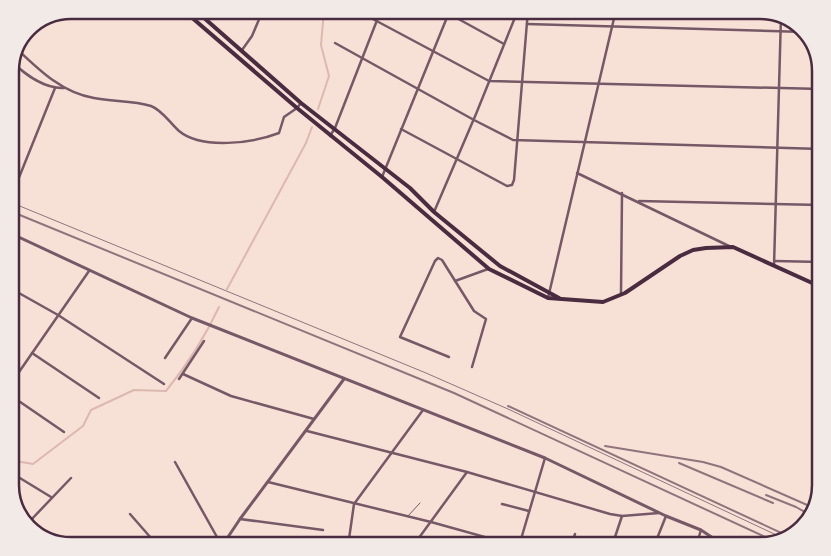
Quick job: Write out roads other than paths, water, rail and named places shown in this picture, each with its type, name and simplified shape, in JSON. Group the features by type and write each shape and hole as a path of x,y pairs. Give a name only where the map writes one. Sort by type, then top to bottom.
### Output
{"main road":[{"path":"194,19 489,269 548,295 562,299 603,302 621,295 680,256 693,250 706,248 733,247 812,284"},
{"path":"206,19 301,103 386,168 434,212 500,266 548,295"}],"street":[{"path":"242,50 252,36 259,19"},
{"path":"372,19 489,81 812,90"},
{"path":"382,177 446,19"},
{"path":"461,19 504,44"},
{"path":"434,212 474,120 514,19"},
{"path":"401,129 507,186 512,185 518,140 527,19"},
{"path":"548,295 614,19"},
{"path":"330,136 335,128 376,21"},
{"path":"774,266 781,23"},
{"path":"527,24 794,32"},
{"path":"335,43 474,120 509,138 518,140 812,149"},
{"path":"22,54 38,70 65,88 93,98 141,103 156,108 181,132 208,142 226,144 273,136 279,133 284,117 301,103"},
{"path":"19,68 33,79 55,88 65,88"},
{"path":"19,178 55,88"},
{"path":"577,173 733,247"},
{"path":"621,295 622,194"},
{"path":"639,201 812,205"},
{"path":"19,237 192,318 545,458 666,516 701,530 712,537"},
{"path":"448,358 400,337 435,260 438,258 442,260 474,311 486,319 472,367"},
{"path":"774,261 812,262"},
{"path":"455,281 489,269"},
{"path":"19,372 89,271"},
{"path":"19,293 58,315 164,384"},
{"path":"165,358 192,318"},
{"path":"179,379 204,341"},
{"path":"32,354 99,398"},
{"path":"183,374 231,396 315,420"},
{"path":"228,537 344,379"},
{"path":"19,401 64,432"},
{"path":"349,537 354,504 423,410"},
{"path":"306,431 467,472 610,514 622,516 660,513"},
{"path":"521,537 545,458"},
{"path":"175,462 217,537"},
{"path":"420,537 467,472"},
{"path":"19,477 51,497"},
{"path":"31,519 71,478"},
{"path":"268,482 485,537"},
{"path":"502,504 529,511"},
{"path":"130,514 150,537"},
{"path":"615,537 622,516"},
{"path":"658,537 666,516"},
{"path":"240,519 323,530"},
{"path":"699,537 701,530"}],"lane":[{"path":"408,517 420,502"}],"waterway":[{"path":"318,109 329,76 321,45 323,19"},
{"path":"227,289 306,143 312,127"},
{"path":"19,462 33,464 83,426 91,410 134,390 166,391 195,350 219,307"}],"tram line":[{"path":"19,206 426,373 508,409 775,535"}],"railway":[{"path":"19,215 454,393 764,537"},
{"path":"508,406 781,533"},
{"path":"605,446 703,462 721,467 808,505"},
{"path":"679,463 773,503"},
{"path":"766,495 805,512"}]}
